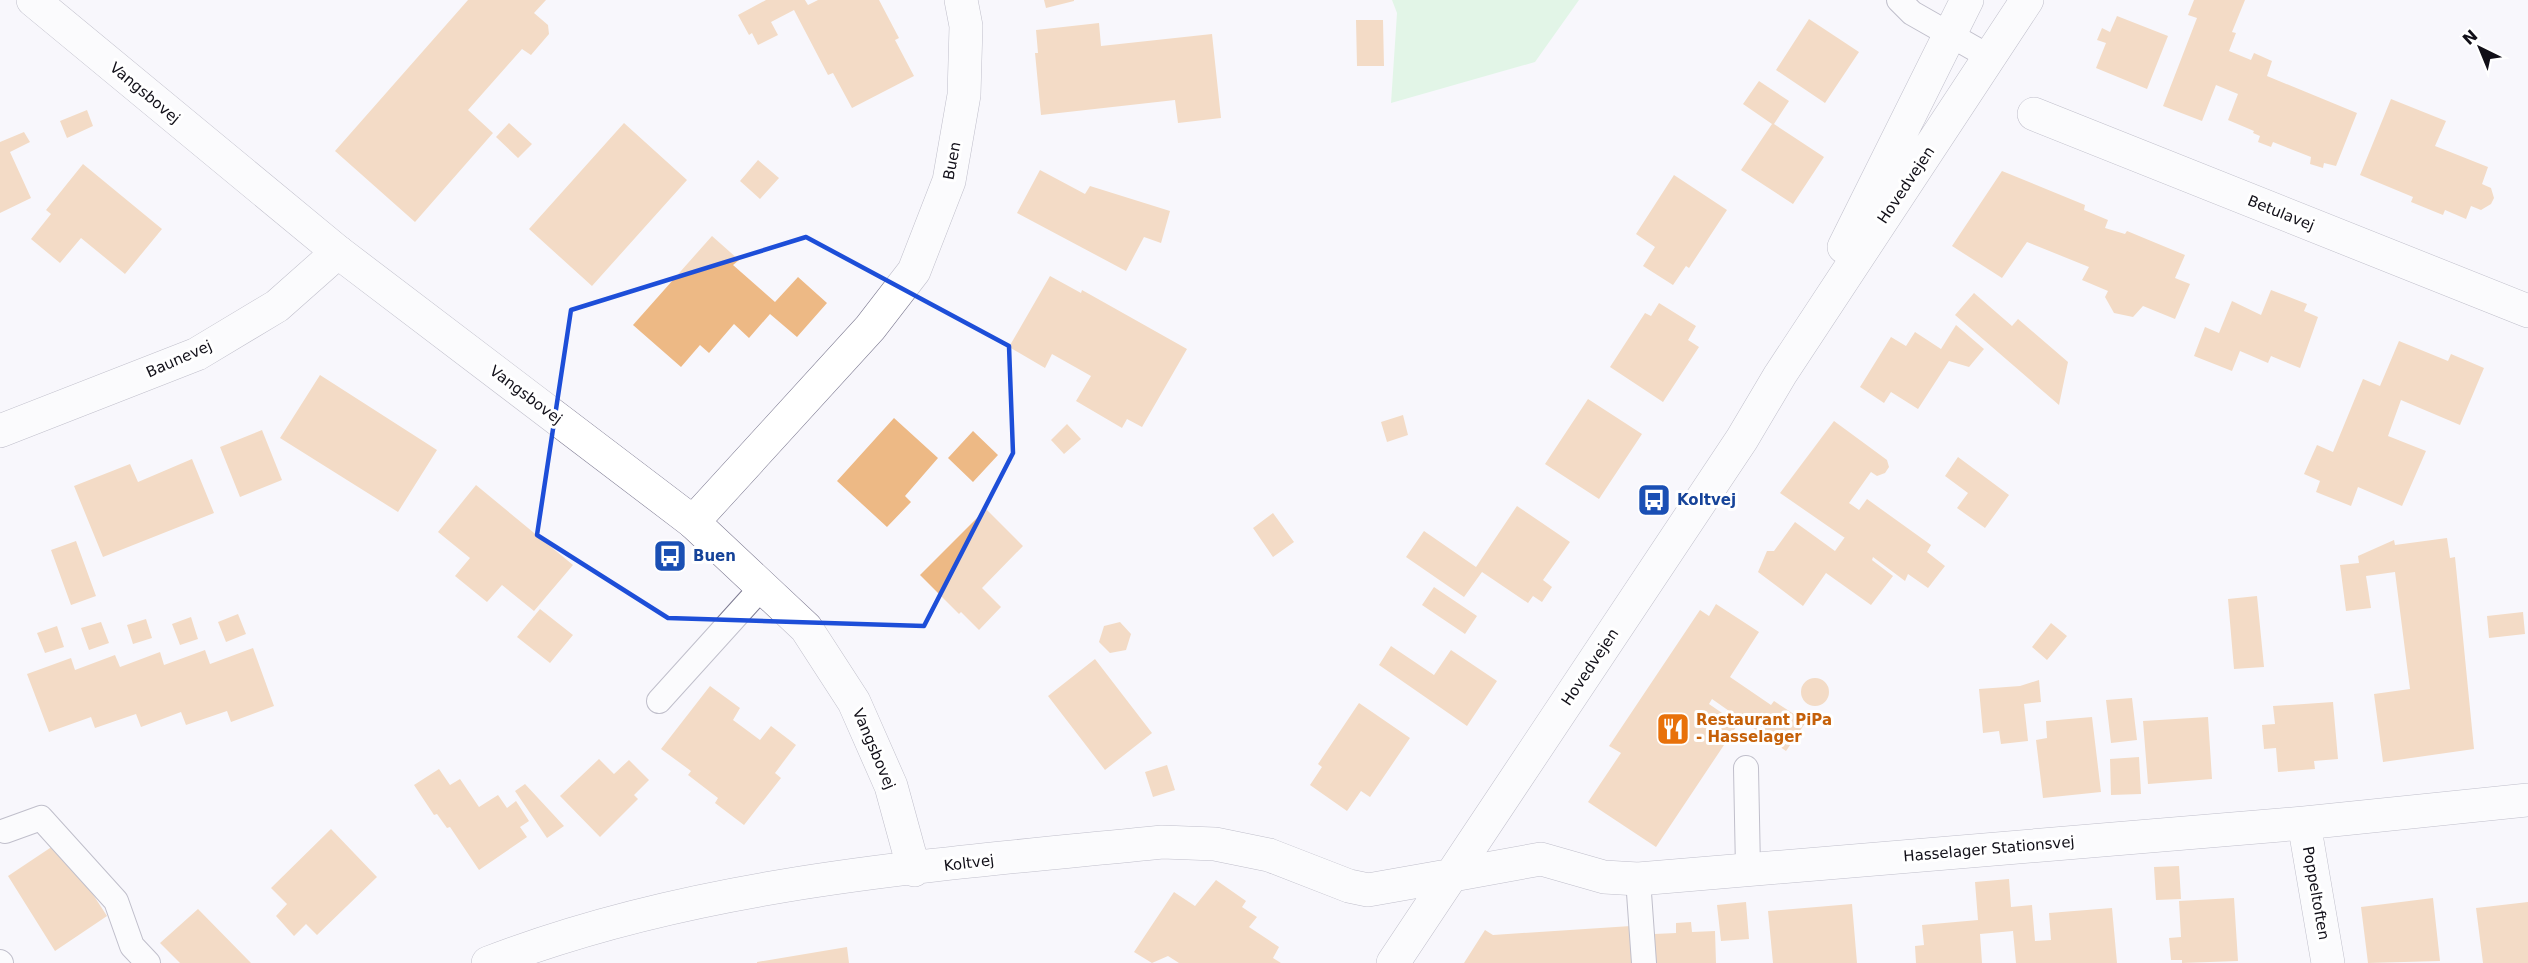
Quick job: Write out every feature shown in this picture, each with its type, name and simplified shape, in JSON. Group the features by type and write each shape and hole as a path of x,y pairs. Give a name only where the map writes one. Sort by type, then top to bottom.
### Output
{"street":[{"name":"Vangsbovej","path":"33,0 338,252 693,522 806,628 854,702 891,786 914,870"},
{"name":"Buen","path":"693,522 870,328 914,271 949,181 957,138 964,95 966,26 961,0"},
{"name":"Hovedvejen","path":"1783,369 1967,0"},
{"name":"Hovedvejen","path":"1393,963 1735,449 1783,369 1991,58 2026,0"},
{"name":"Betulavej","path":"2034,114 2528,312"},
{"name":"Baunevej","path":"0,431 196,354 277,306 338,252"},
{"name":"Hasselager Stationsvej","path":"1453,875 1541,859 1604,877 1638,879 2304,823 2528,800"},
{"name":"Poppeltoften","path":"2304,823 2328,963"},
{"name":"Koltvej","path":"488,963 587,930 697,902 807,882 1162,842 1215,844 1269,855 1349,886 1368,890 1453,875"}],"lane":[{"path":"1899,0 1912,13 1991,58"},
{"path":"659,701 762,587"},
{"path":"1746,768 1748,869"},
{"path":"5,831 41,818 116,901 132,946 148,963"},
{"path":"1638,879 1644,963"}],"highlighted area":[{"path":"806,237 1009,346 1013,453 924,626 668,618 537,535 571,310"}],"green space":[{"path":"1392,0 1579,0 1535,62 1391,103 1397,13"}],"building":[{"path":"468,0 546,0 534,13 548,25 549,34 531,55 522,49 468,110 493,133 415,222 335,151"},
{"path":"766,0 805,0 808,5 818,0 879,0 899,38 895,40 914,76 852,108 833,73 828,75 794,10 771,22 778,35 758,45 752,33 749,35 738,15"},
{"path":"1044,0 1074,0 1074,1 1046,8"},
{"path":"2194,0 2245,0 2232,32 2236,33 2229,51 2251,60 2254,53 2272,61 2267,76 2357,113 2336,166 2324,163 2323,168 2310,164 2311,157 2273,142 2271,147 2258,142 2260,136 2253,133 2254,131 2228,120 2238,94 2216,85 2202,121 2163,106 2197,18 2188,15"},
{"path":"2117,16 2168,36 2147,89 2096,68 2106,43 2097,40 2102,28 2110,32"},
{"path":"1809,19 1859,52 1825,103 1776,70"},
{"path":"1356,20 1383,20 1384,66 1357,66"},
{"path":"1099,23 1101,46 1212,34 1221,118 1178,123 1175,100 1041,115 1035,53 1038,53 1036,30"},
{"path":"1759,81 1789,101 1774,124 1824,157 1793,204 1741,170 1772,124 1743,104"},
{"path":"2391,99 2446,121 2435,146 2488,167 2482,184 2491,188 2494,198 2491,204 2481,210 2471,206 2466,219 2445,210 2443,215 2411,202 2413,197 2360,175"},
{"path":"87,110 93,126 67,138 60,121"},
{"path":"509,123 532,144 518,158 496,137"},
{"path":"624,123 687,180 592,286 529,229"},
{"path":"24,132 30,142 10,152 31,198 0,213 0,142"},
{"path":"758,160 779,178 760,199 740,181"},
{"path":"83,164 162,229 125,274 81,238 60,263 31,239 51,214 46,210"},
{"path":"1040,170 1085,194 1090,186 1170,211 1161,243 1144,237 1126,271 1017,213"},
{"path":"2002,171 2085,205 2084,210 2108,220 2105,228 2125,234 2127,231 2185,255 2175,278 2190,284 2175,319 2143,306 2133,317 2114,313 2105,297 2108,291 2082,280 2089,267 2027,242 2002,278 1952,246"},
{"path":"1674,175 1727,210 1689,268 1686,266 1673,285 1643,266 1655,247 1636,234"},
{"path":"712,236 739,260 733,265 775,302 798,277 827,303 797,337 770,314 749,338 734,324 709,353 700,345 681,367 633,325"},
{"path":"1050,276 1081,293 1082,290 1187,349 1142,427 1127,419 1122,428 1076,401 1091,376 1052,354 1045,368 1009,347"},
{"path":"2271,290 2307,304 2304,311 2318,317 2300,368 2271,356 2268,363 2240,351 2232,371 2194,356 2205,327 2219,333 2232,301 2261,315"},
{"path":"1974,293 2012,326 2018,319 2068,362 2059,405 1955,315"},
{"path":"1659,303 1696,326 1688,340 1699,347 1663,402 1610,367 1645,313 1651,316"},
{"path":"1956,325 1984,349 1969,367 1949,361 1918,409 1891,392 1884,403 1860,387 1891,337 1906,346 1915,332 1941,349"},
{"path":"2399,341 2448,361 2451,354 2484,368 2460,425 2401,400 2388,436 2426,451 2402,506 2358,487 2351,506 2316,492 2320,481 2304,474 2317,445 2333,452 2363,379 2380,386"},
{"path":"320,375 437,450 398,512 280,438"},
{"path":"1588,399 1642,434 1599,499 1545,464"},
{"path":"1403,415 1408,435 1387,442 1381,422"},
{"path":"894,418 938,458 905,496 911,502 887,527 837,481"},
{"path":"1834,421 1887,460 1889,467 1885,473 1877,476 1871,472 1849,503 1859,510 1867,499 1931,545 1927,552 1945,566 1928,588 1908,574 1905,581 1873,557 1872,560 1893,576 1871,605 1826,573 1803,606 1758,572 1767,551 1774,551 1795,522 1835,551 1845,538 1780,493"},
{"path":"1067,424 1081,439 1064,454 1051,440"},
{"path":"262,430 282,480 240,497 220,447"},
{"path":"973,431 998,455 973,482 948,458"},
{"path":"1958,457 2009,495 1985,528 1957,508 1968,493 1945,476"},
{"path":"192,459 214,513 103,557 74,486 130,464 138,482"},
{"path":"476,485 573,565 534,611 502,585 487,602 455,576 470,558 438,532"},
{"path":"1517,506 1570,542 1543,580 1552,587 1542,602 1533,596 1528,603 1482,572 1464,597 1406,557 1424,531 1476,567"},
{"path":"986,509 1023,546 982,588 1001,607 979,630 961,612 959,614 920,575"},
{"path":"1273,513 1294,542 1273,557 1253,528"},
{"path":"2447,538 2450,558 2455,557 2474,749 2383,762 2374,694 2410,689 2395,572 2366,576 2371,608 2346,611 2340,565 2359,563 2358,556 2394,540 2395,545"},
{"path":"76,541 96,596 71,605 51,550"},
{"path":"1434,587 1477,616 1465,634 1422,605"},
{"path":"2257,596 2264,667 2234,669 2228,599"},
{"path":"1716,604 1759,632 1730,677 1771,705 1774,701 1806,722 1786,751 1712,699 1709,704 1738,724 1656,847 1588,802 1621,753 1609,746 1700,610 1709,616"},
{"path":"540,609 573,635 550,663 517,637"},
{"path":"2523,612 2525,634 2489,638 2487,616"},
{"path":"238,614 246,634 226,642 218,622"},
{"path":"191,617 198,639 180,645 172,624"},
{"path":"146,619 152,638 133,644 127,625"},
{"path":"101,622 109,643 89,650 81,628"},
{"path":"1120,622 1131,634 1126,650 1110,653 1099,642 1104,626"},
{"path":"2051,623 2067,636 2047,660 2032,647"},
{"path":"57,626 64,647 45,653 37,633"},
{"path":"1391,646 1434,675 1451,650 1497,681 1467,726 1379,665"},
{"path":"253,648 274,706 231,722 227,711 186,725 181,712 141,727 136,714 95,728 91,717 49,732 27,674 71,658 75,670 115,655 120,667 160,652 164,665 205,650 210,664"},
{"path":"1095,659 1152,733 1105,770 1048,696"},
{"path":"1815,678 1825,682 1829,692 1825,702 1815,706 1805,702 1801,692 1805,682"},
{"path":"2039,680 2041,702 2024,704 2028,741 2001,744 1999,731 1983,733 1979,689 2020,686"},
{"path":"710,686 740,708 733,720 760,740 771,726 796,745 775,773 781,778 744,825 715,803 718,798 688,775 691,771 661,749"},
{"path":"2132,698 2137,740 2111,743 2106,700"},
{"path":"2333,702 2338,759 2314,761 2315,769 2278,772 2276,748 2264,749 2262,725 2275,724 2273,706"},
{"path":"1359,703 1410,738 1370,797 1361,791 1347,811 1310,785 1322,767 1318,764"},
{"path":"2092,717 2101,792 2043,798 2036,740 2047,738 2046,721"},
{"path":"2208,717 2212,779 2148,784 2143,721"},
{"path":"2139,757 2141,794 2111,795 2110,759"},
{"path":"599,759 614,774 629,760 649,780 634,795 638,799 600,837 560,796"},
{"path":"1167,765 1175,790 1153,797 1145,772"},
{"path":"439,769 450,785 460,779 479,807 498,795 507,808 516,801 529,821 520,827 527,837 479,870 450,827 447,828 437,814 434,815 414,785"},
{"path":"525,784 564,826 547,838 515,791"},
{"path":"331,829 377,877 317,935 306,924 294,936 276,916 287,904 271,888"},
{"path":"59,842 107,916 55,951 8,876"},
{"path":"2179,866 2181,899 2156,900 2154,867"},
{"path":"2009,879 2011,907 2032,905 2035,941 2051,940 2049,913 2112,908 2117,963 2016,963 2013,931 1980,934 1982,963 1916,963 1915,946 1924,945 1922,925 1978,920 1975,882"},
{"path":"1216,880 1246,901 1242,907 1257,917 1249,927 1279,947 1273,958 1281,963 1179,963 1168,956 1152,963 1134,952 1174,892 1195,906"},
{"path":"2234,898 2238,961 2182,963 2182,960 2171,960 2169,938 2181,937 2179,901"},
{"path":"2433,898 2440,961 2368,963 2361,907"},
{"path":"1746,902 1749,939 1721,941 1717,905"},
{"path":"2528,902 2528,963 2483,963 2476,908"},
{"path":"1852,904 1857,963 1773,963 1768,911"},
{"path":"198,909 251,963 180,963 160,943"},
{"path":"1691,922 1692,932 1715,931 1716,963 1656,963 1654,934 1676,933 1676,923"},
{"path":"1631,926 1633,963 1464,963 1485,930 1493,935"},
{"path":"847,947 849,963 757,963 757,962"}],"place":[{"name":"Koltvej","path":"1654,500"},
{"name":"Buen","path":"670,556"},
{"name":"Restaurant PiPa - Hasselager","path":"1673,729"}]}
